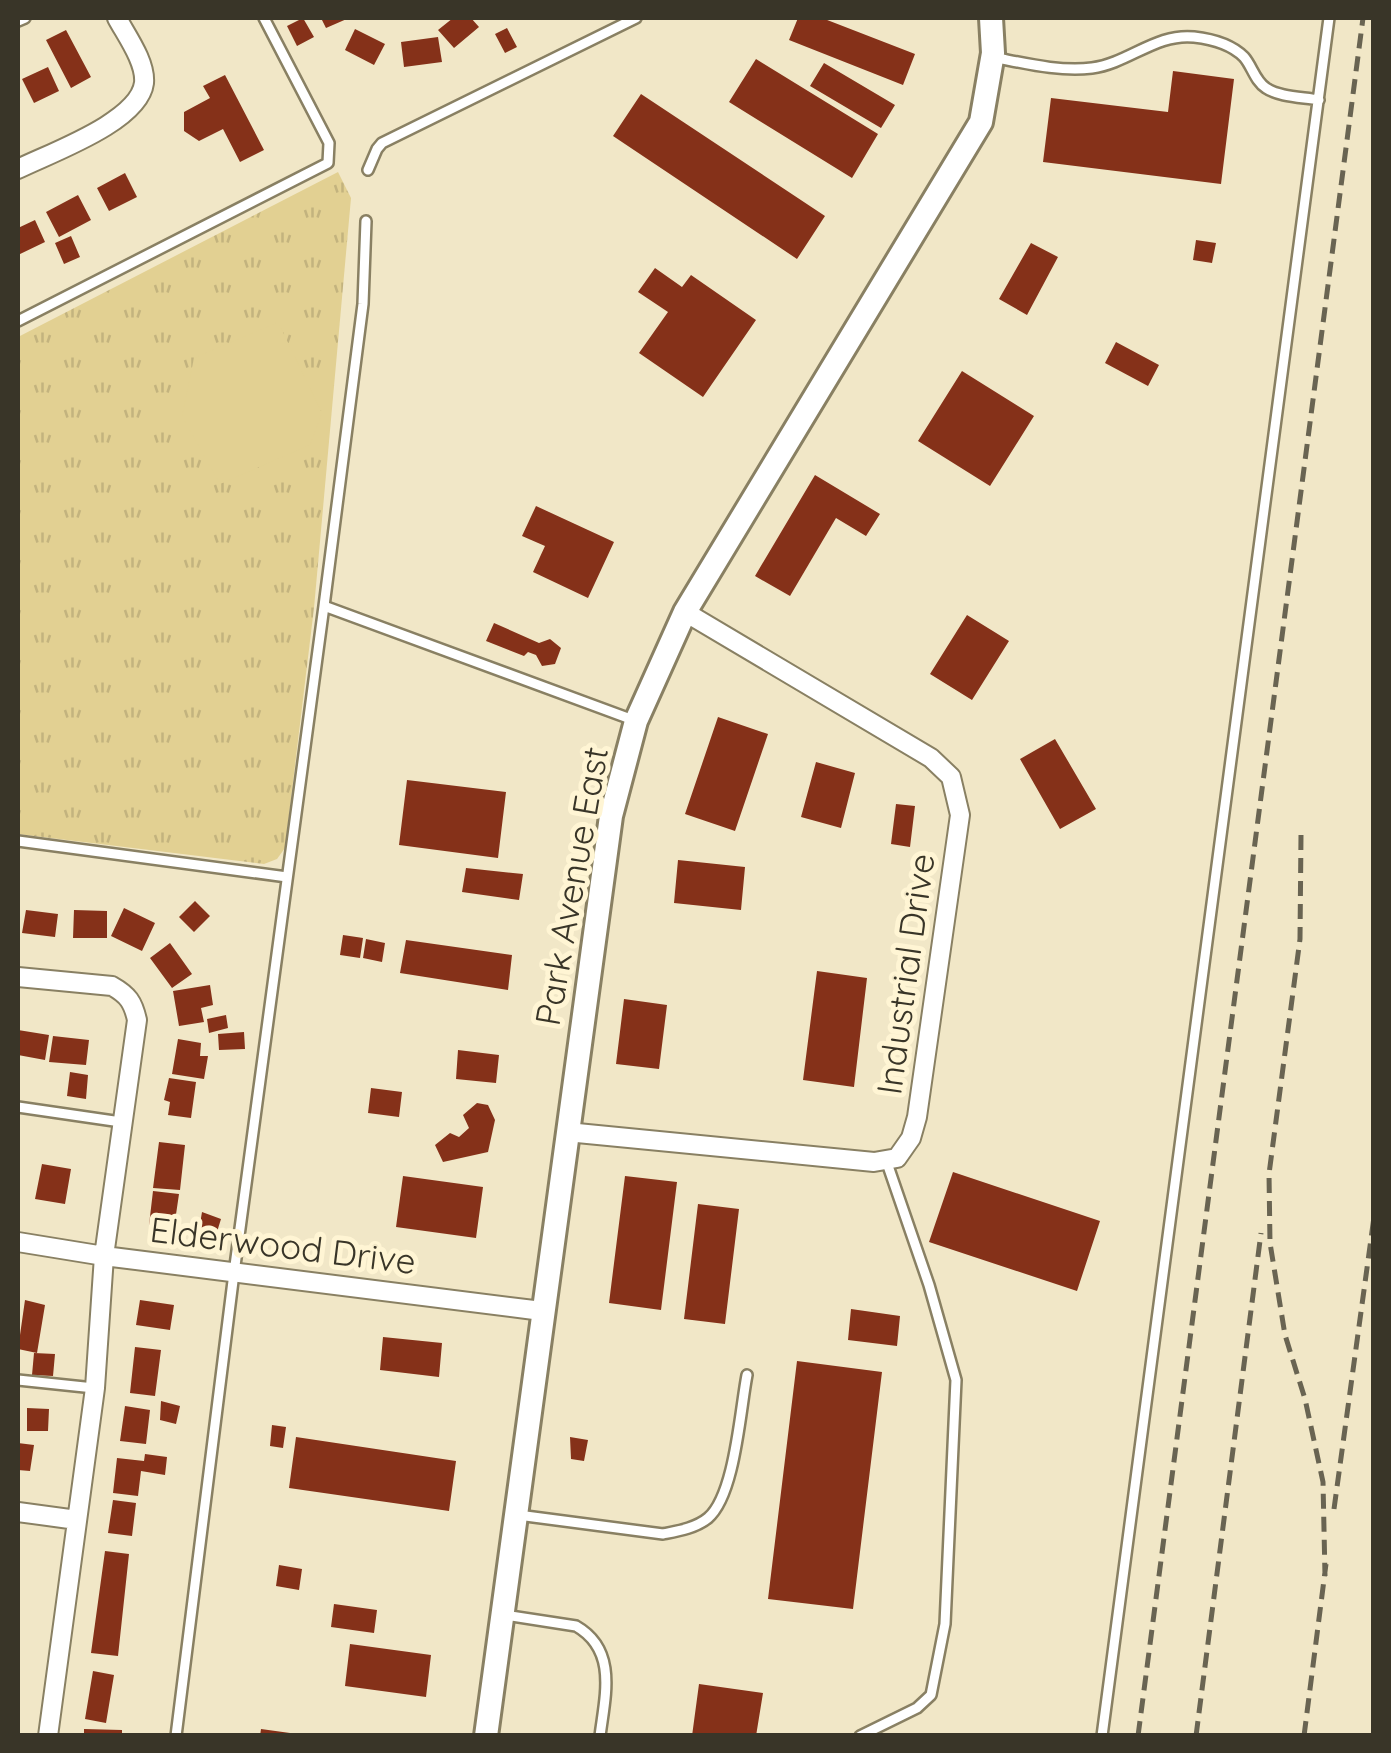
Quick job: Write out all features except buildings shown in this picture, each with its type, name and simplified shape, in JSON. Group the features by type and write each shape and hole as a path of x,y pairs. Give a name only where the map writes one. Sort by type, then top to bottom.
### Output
{"street":[{"path":"18,169 124,116 137,102 144,81 140,62 117,18"},
{"name":"Park Avenue East","path":"486,1736 611,816 636,720 685,612 981,122 992,57 991,18"},
{"name":"Industrial Drive","path":"685,612 931,758 951,778 960,815 918,1117 911,1138 896,1158 886,1160"},
{"path":"18,976 80,984 97,982 126,994 134,1005 137,1020 104,1256 95,1388 48,1736"},
{"path":"567,1132 874,1162 886,1160"},
{"name":"Elderwood Drive","path":"18,1242 542,1311"},
{"path":"18,1512 76,1520"}],"lane":[{"path":"18,21 25,18"},
{"path":"18,322 328,163 329,143 264,18"},
{"path":"368,170 376,148 382,143 636,18"},
{"path":"1102,1736 1329,18"},
{"path":"992,57 1051,67 1093,68 1122,60 1172,36 1196,37 1226,44 1244,57 1263,86 1271,91 1318,100"},
{"path":"176,1736 363,304 366,221"},
{"path":"324,606 636,720"},
{"path":"18,842 287,876"},
{"path":"18,1107 121,1122"},
{"path":"860,1736 916,1708 930,1695 946,1624 956,1380 929,1285 886,1160"},
{"path":"515,1515 663,1534 708,1518 724,1495 747,1375"},
{"path":"18,1380 95,1388"},
{"path":"502,1614 576,1626 601,1650 608,1674 600,1736"}],"green space":[{"path":"338,172 351,198 314,608 285,848 277,859 264,864 18,834 18,337"},
{"path":"278,322 322,413 310,445 220,484 182,416 194,358"}],"railway":[{"path":"1138,1736 1363,18"},
{"path":"1301,835 1300,939 1269,1174 1270,1243 1285,1335 1305,1399 1323,1482 1325,1576"},
{"path":"1334,1509 1374,1217"},
{"path":"1196,1736 1261,1233"},
{"path":"1304,1736 1326,1564"}]}
